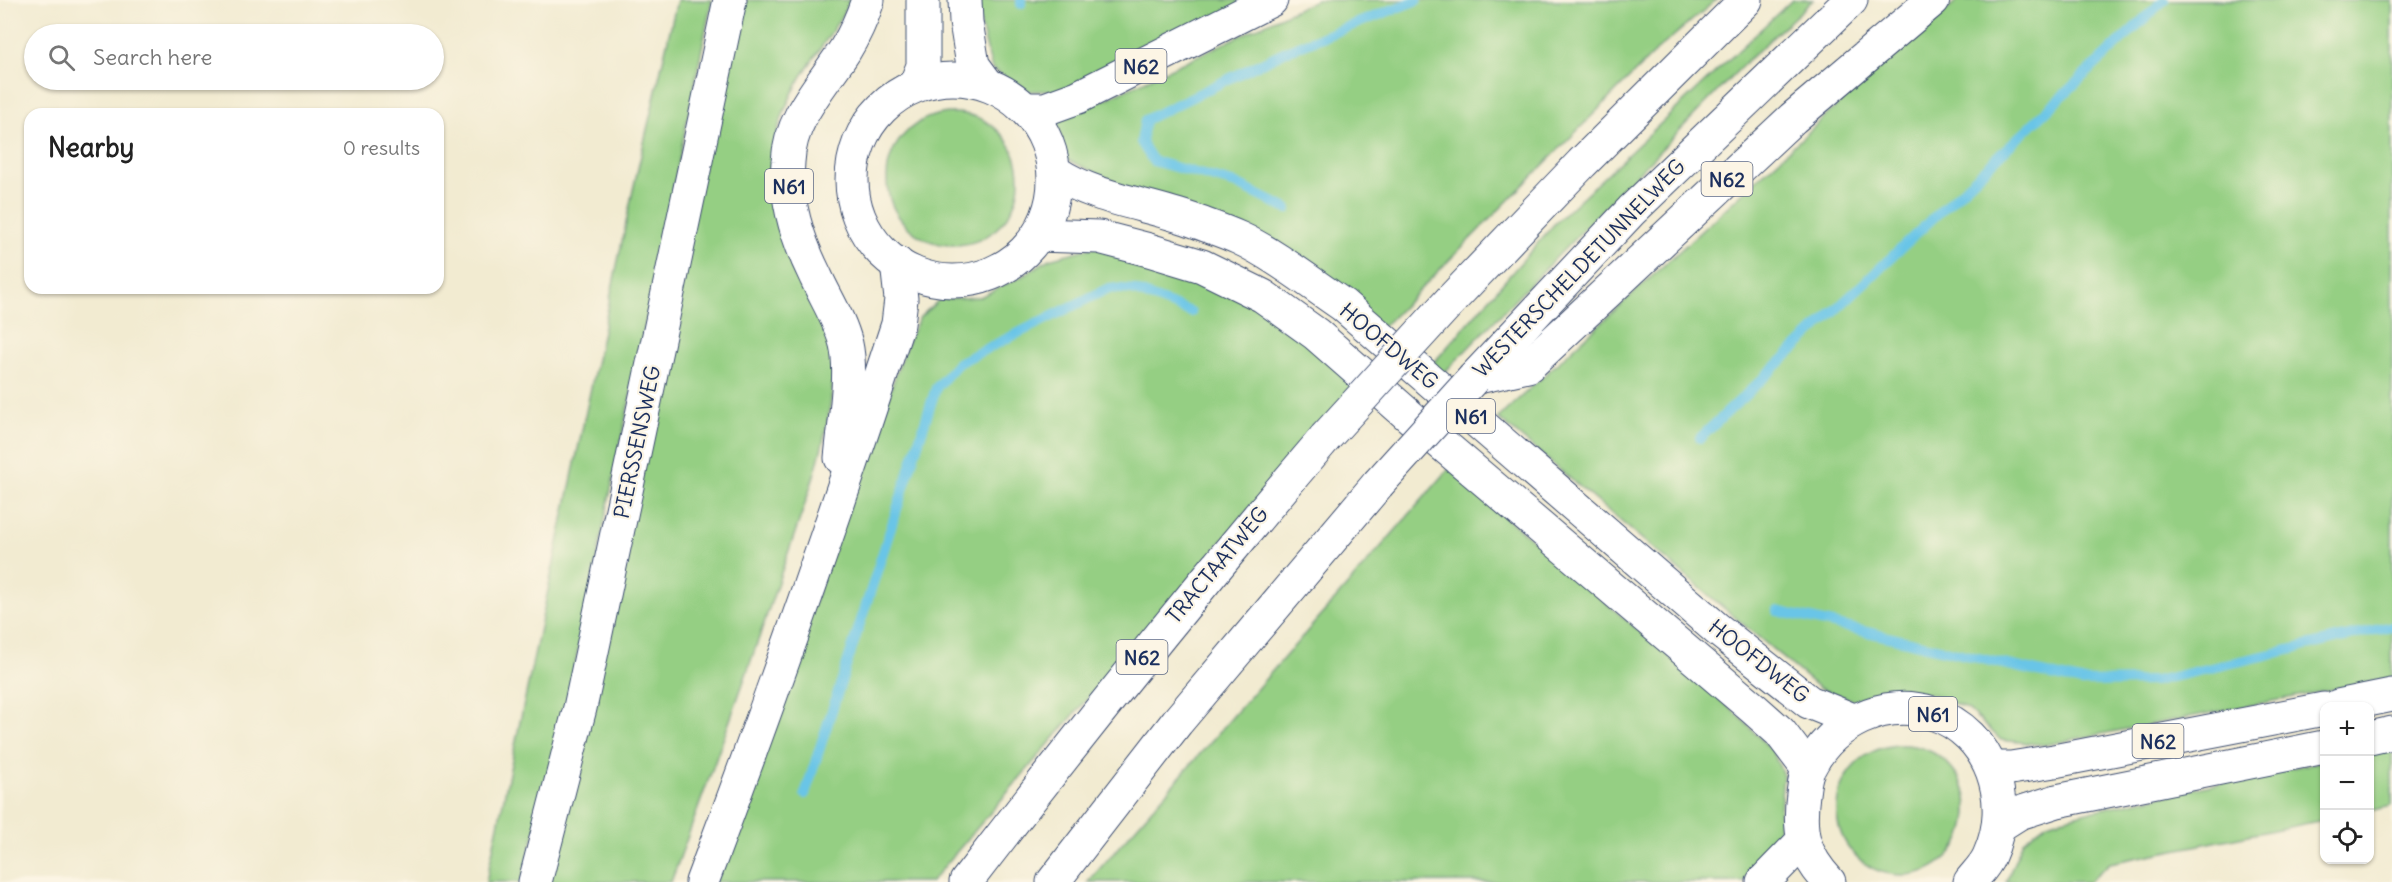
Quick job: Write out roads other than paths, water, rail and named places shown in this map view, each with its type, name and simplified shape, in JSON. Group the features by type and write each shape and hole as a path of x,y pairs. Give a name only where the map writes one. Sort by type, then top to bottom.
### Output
{"main road":[{"name":"PIERSSENSWEG","path":"535,882 580,708 730,0"},
{"name":"N61","path":"837,512 847,381 847,346 797,231 788,162 794,130 806,104 845,50 856,31 868,0"},
{"path":"915,86 923,66 923,0"},
{"path":"965,0 973,65 987,84"},
{"name":"N62","path":"1028,109 1045,109 1078,97 1271,0"},
{"name":"TRACTAATWEG","path":"966,882 1083,730 1210,572 1325,438 1387,368 1582,163 1746,0"},
{"name":"WESTERSCHELDETUNNELWEG","path":"1053,882 1177,722 1378,484 1441,414 1474,378 1516,356 1632,210 1851,0"},
{"name":"N62","path":"1516,356 1933,0"},
{"path":"959,79 987,84 1028,109 1047,139 1055,172 1052,205 1038,235 1025,250 1010,263 992,272 973,278 953,280 934,278 914,272 897,263 882,251 861,221 853,194 853,166 856,148 870,123 896,96 915,86 959,79"},
{"name":"HOOFDWEG","path":"1055,172 1071,183 1093,192 1190,219 1241,239 1308,282 1352,313 1718,629 1809,702 1853,720"},
{"name":"HOOFDWEG","path":"1038,235 1099,237 1149,250 1202,266 1263,296 1316,334 1753,708 1780,732 1808,769"},
{"path":"702,882 759,734 837,512 898,324 901,298 897,263"},
{"path":"2358,702 2392,695"},
{"name":"N61","path":"1829,882 1816,868 1803,841 1801,817 1808,769 1827,741 1853,720 1892,709 1932,713 1951,722 1967,734 1981,750 1992,768 2000,795 2000,825 1989,858 1970,882"},
{"name":"N62","path":"1992,768 2011,768 2054,761 2320,710"},
{"path":"2374,737 2392,733"},
{"name":"N62","path":"2000,825 2019,813 2057,801 2320,748"},
{"path":"1763,882 1803,841"}],"waterway":[{"path":"1287,209 1236,184 1153,161 1141,142 1145,120 1286,51 1417,0"},
{"path":"1700,438 2164,0"},
{"path":"805,794 936,388 958,363 1109,288 1133,290 1191,312"},
{"path":"1777,611 2081,682 2155,681 2392,626"}]}
